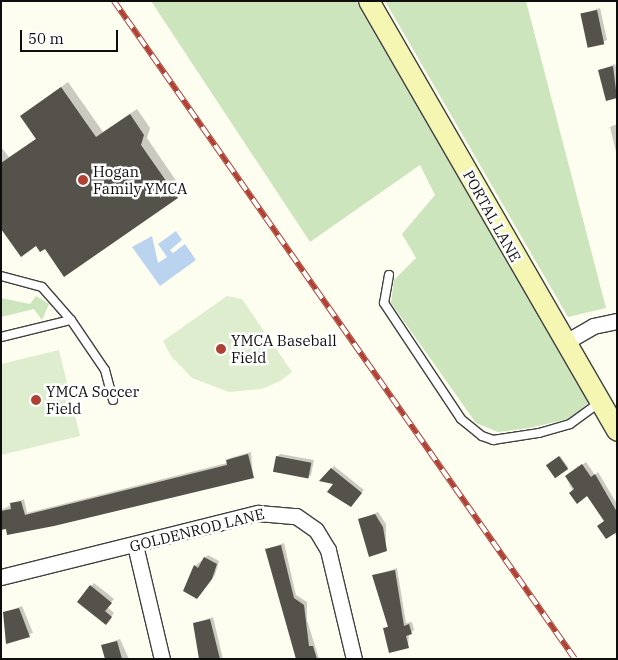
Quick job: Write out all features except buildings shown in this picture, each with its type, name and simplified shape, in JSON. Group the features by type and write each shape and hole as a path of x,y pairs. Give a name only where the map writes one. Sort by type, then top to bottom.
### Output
{"street":[{"name":"PORTAL LANE","path":"369,1 564,344 617,430"},
{"path":"564,344 594,326 617,321"},
{"name":"GOLDENROD LANE","path":"1,577 258,513 296,516 316,530 328,550 354,659"},
{"path":"135,545 162,659"}],"lane":[{"path":"389,274 384,303 461,419 482,436 493,440 539,433 570,424 599,403"},
{"path":"1,276 42,287 71,320 105,370 113,400"},
{"path":"1,336 71,320"}],"green space":[{"path":"151,1 356,1 589,402 572,418 529,428 498,432 476,423 391,303 394,280 416,258 402,234 435,195 420,165 310,242"},
{"path":"385,1 526,1 606,308 568,317"},
{"path":"36,296 49,304 42,320 34,309 1,317 1,298 30,304"},
{"name":"YMCA Baseball Field","path":"227,296 242,299 292,372 280,381 262,389 229,392 192,378 171,356 163,341"},
{"name":"YMCA Soccer Field","path":"59,350 80,436 1,455 1,364"}],"water":[{"path":"176,231 182,240 170,250 173,253 185,244 196,260 160,286 132,247 152,236 158,263 167,257 158,244"}],"railway":[{"path":"114,1 575,659"}],"place":[{"name":"Hogan Family YMCA","path":"83,180"},
{"name":"YMCA Baseball Field","path":"221,349"},
{"name":"YMCA Soccer Field","path":"36,400"}]}
